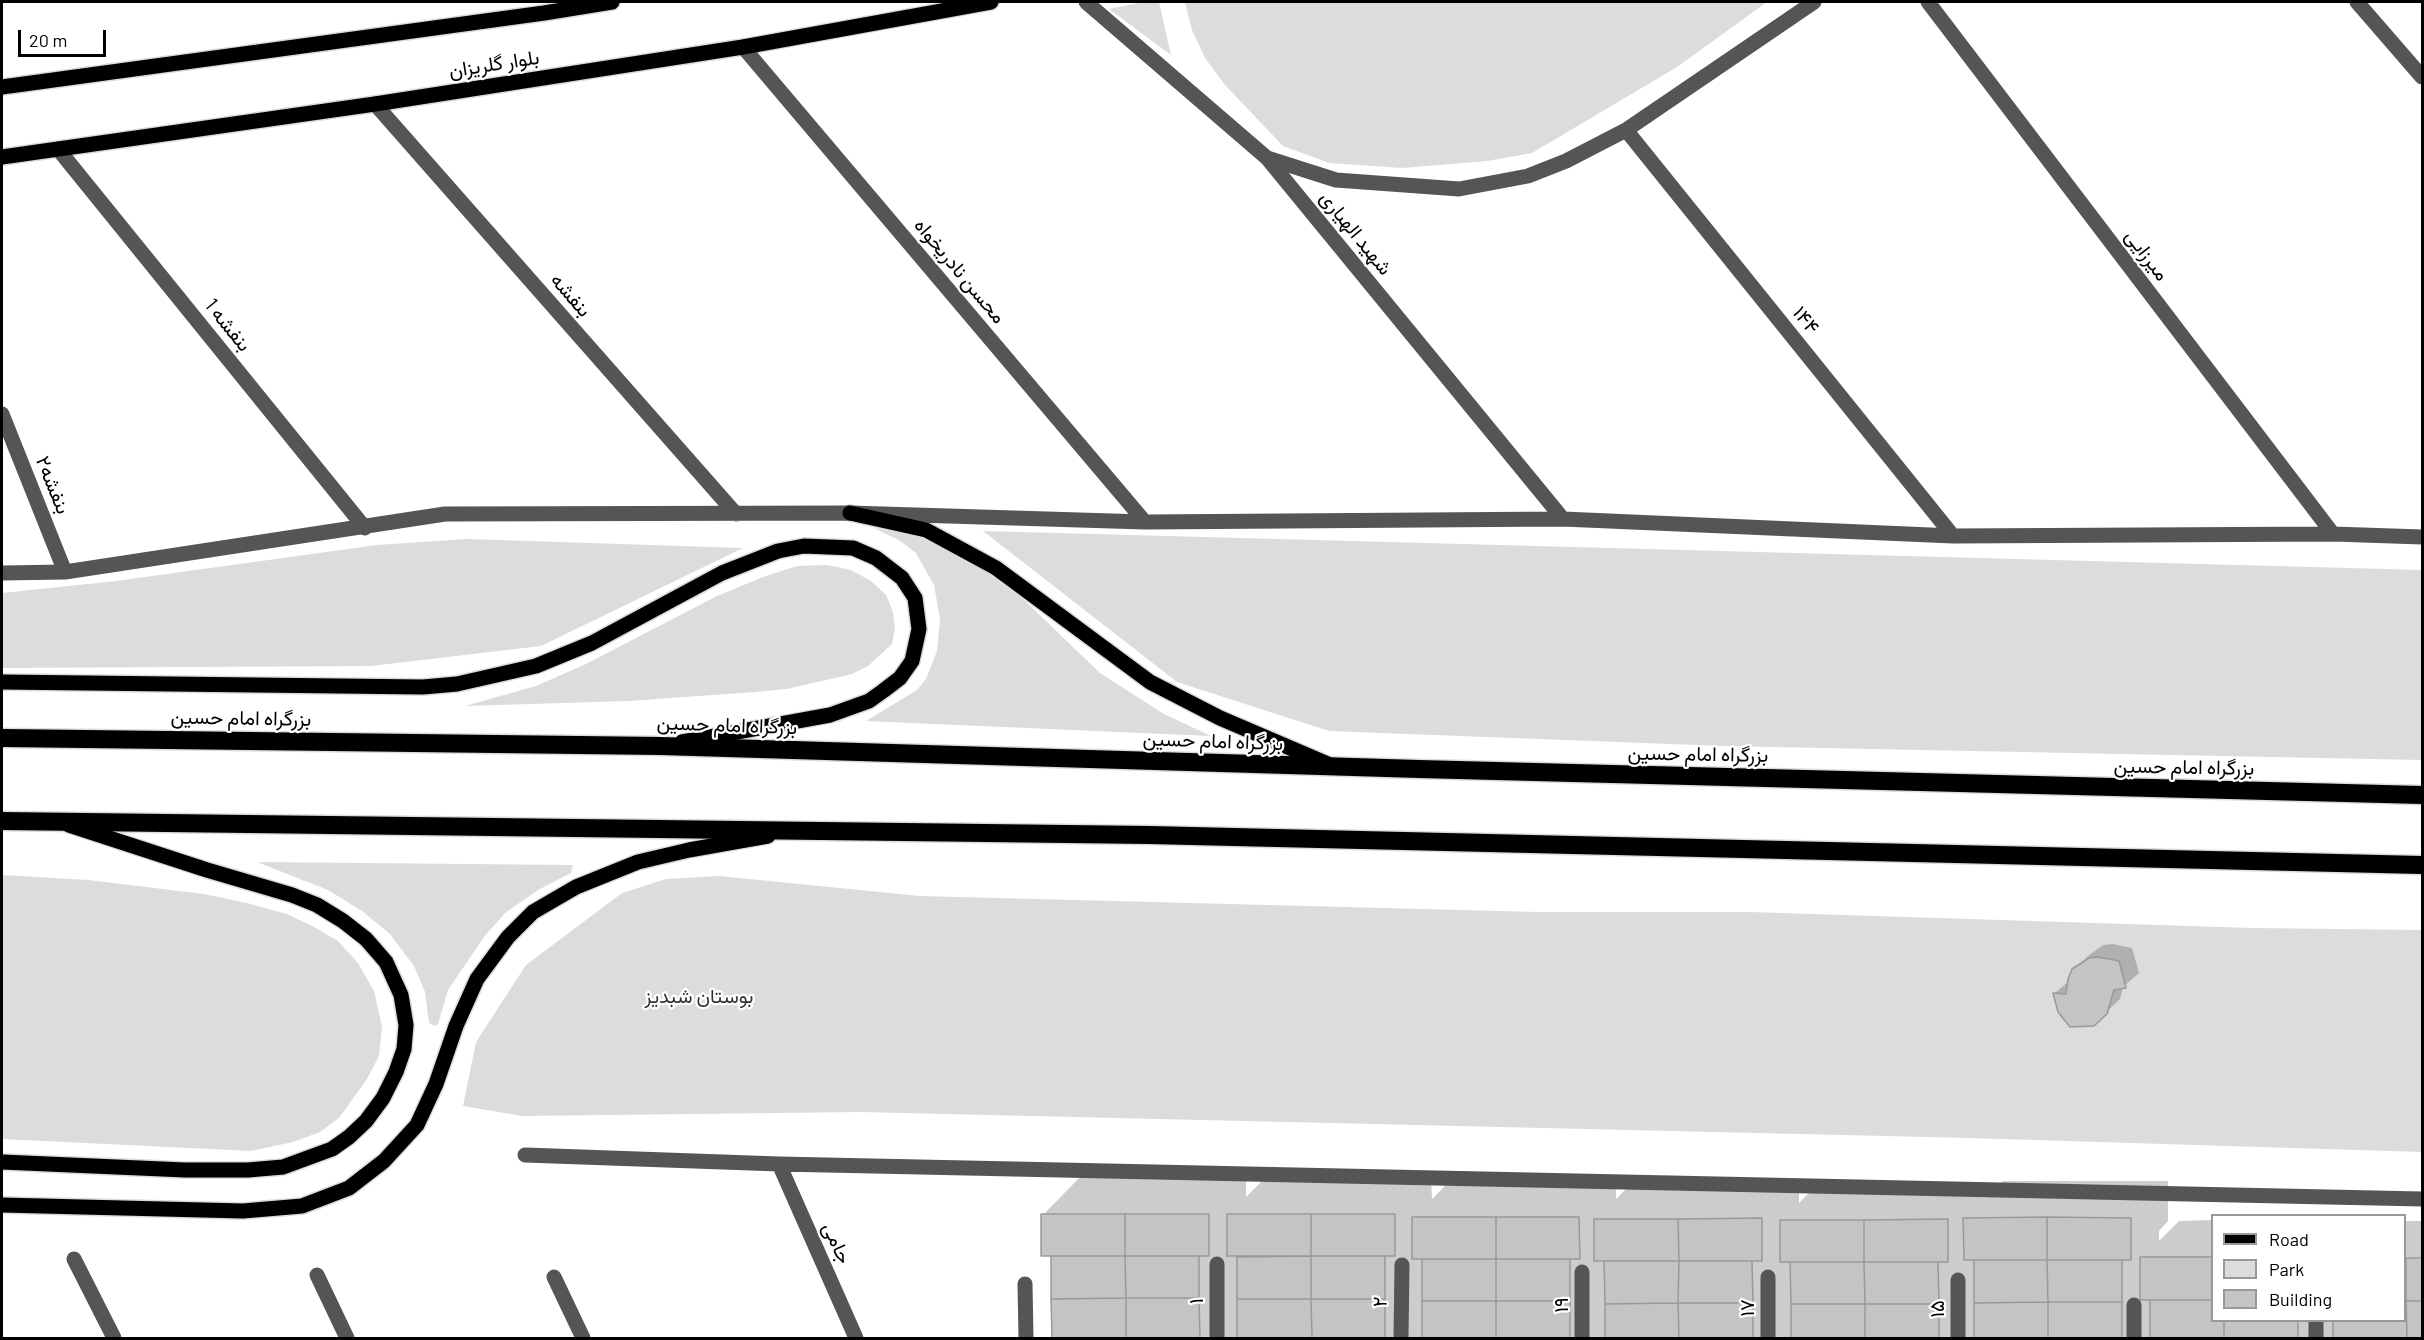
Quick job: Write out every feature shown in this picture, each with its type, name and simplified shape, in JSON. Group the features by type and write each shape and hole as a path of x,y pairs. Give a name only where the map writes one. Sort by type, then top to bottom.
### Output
{"highway":[{"name":"بزرگراه امام حسین","path":"2,738 662,746 1335,767 2422,795"},
{"path":"2,821 1149,835 1326,841 1405,840 2422,865"}],"main road":[{"path":"2,87 543,7 612,2"},
{"name":"بلوار گلریزان","path":"2,158 375,104 743,47 991,2"},
{"path":"850,513 926,531 996,568 1150,682 1220,718 1335,767"},
{"path":"2,682 423,687 457,684 536,666 574,651 722,573 778,551 804,546 853,548 876,558 902,578 915,598 919,629 912,661 900,678 869,701 830,715 662,746"},
{"path":"2,1162 185,1170 248,1170 283,1167 332,1149 366,1121 383,1098 404,1049 406,1025 401,995 386,962 366,939 343,921 316,905 292,895 57,821"},
{"path":"2,1205 243,1211 302,1206 349,1188 384,1161 417,1125 436,1084 456,1026 477,979 508,937 533,912 576,887 639,862 689,850 803,830"}],"street":[{"name":"شهید الهیاری","path":"1086,2 1267,158 1563,519"},
{"path":"1267,158 1336,180 1459,189 1528,176 1566,161 1626,130 1814,2"},
{"name":"میرزایی","path":"1928,2 2333,534"},
{"path":"2358,2 2422,77"},
{"name":"محسن نادریخواه","path":"743,47 1145,522"},
{"name":"بنفشه","path":"375,104 736,514"},
{"name":"۱۴۴","path":"1626,130 1953,536"},
{"name":"بنفشه 1","path":"58,149 365,528"},
{"name":"بنفشه۲","path":"2,414 65,572"},
{"path":"2,573 65,572 445,514 850,513 1145,522 1563,519 1953,536 2333,534 2422,537"},
{"path":"525,1155 779,1164 2422,1199"},
{"name":"جامی","path":"779,1164 856,1338"},
{"path":"74,1259 114,1338"},
{"name":"۱","path":"1217,1264 1217,1338"},
{"name":"۲","path":"1401,1338 1402,1265"},
{"name":"۱۹","path":"1582,1272 1582,1338"},
{"path":"316,1275 347,1338"},
{"path":"554,1277 584,1338"},
{"name":"۱۷","path":"1768,1277 1768,1338"},
{"name":"۱۵","path":"1958,1280 1958,1338"},
{"path":"1025,1284 1026,1338"},
{"path":"2134,1305 2134,1338"},
{"path":"2316,1322 2316,1338"}],"green space":[{"path":"1143,2 1159,2 1171,55 1109,9"},
{"path":"1185,2 1767,2 1677,67 1532,153 1487,161 1402,168 1329,163 1283,146 1225,85 1205,58 1192,30"},
{"path":"873,528 913,535 983,570 1023,599 1100,673 1164,714 1211,736 866,721 917,690 926,679 937,651 940,619 934,585 916,553 899,540"},
{"path":"983,531 2422,570 2422,760 1723,746 1329,731 1177,682"},
{"path":"467,539 743,548 541,646 371,666 2,668 2,593 116,581 377,545"},
{"path":"827,565 851,570 871,581 886,595 893,612 895,628 892,644 868,666 852,674 787,689 755,692 628,701 465,706 536,686 586,664 717,596 763,577 797,566"},
{"path":"257,862 573,865 571,873 538,890 505,913 484,937 448,990 438,1024 435,1026 429,1023 425,992 414,966 390,934 362,911 328,890"},
{"path":"2,875 88,880 204,894 287,914 338,941 358,963 374,991 382,1027 379,1056 367,1079 339,1118 320,1132 293,1142 251,1151 2,1139"},
{"name":"بوستان شبدیز","path":"719,876 920,896 1538,912 1750,912 2252,928 2422,930 2422,1152 1970,1138 861,1112 522,1116 463,1106 476,1042 526,965 622,893 666,879"}],"building":[{"path":"2098,957 2119,961 2126,988 2114,990 2107,1014 2094,1026 2070,1027 2058,1012 2053,993 2066,994 2072,969 2089,958"},
{"path":"1041,1214 1125,1214 1125,1256 1041,1256"},
{"path":"1125,1214 1209,1214 1209,1256 1125,1256"},
{"path":"1227,1214 1311,1214 1311,1256 1227,1256"},
{"path":"1311,1214 1395,1214 1395,1256 1311,1256"},
{"path":"1412,1217 1496,1217 1496,1259 1412,1259"},
{"path":"1496,1217 1579,1217 1580,1259 1496,1259"},
{"path":"2047,1217 2047,1260 1964,1260 1963,1218"},
{"path":"2047,1217 2131,1218 2131,1260 2047,1260"},
{"path":"1762,1218 1762,1261 1679,1261 1678,1219"},
{"path":"1594,1219 1678,1219 1679,1261 1594,1261"},
{"path":"1948,1219 1948,1262 1864,1262 1864,1220"},
{"path":"1780,1220 1864,1220 1864,1262 1780,1262"},
{"path":"1051,1256 1125,1256 1126,1298 1051,1299"},
{"path":"1125,1256 1199,1256 1199,1298 1126,1298"},
{"path":"1311,1256 1311,1299 1237,1299 1237,1257"},
{"path":"1311,1256 1385,1256 1385,1299 1311,1299"},
{"path":"2140,1257 2211,1257 2211,1300 2140,1300"},
{"path":"2406,1258 2422,1258 2422,1301 2406,1301"},
{"path":"1422,1259 1496,1259 1496,1301 1422,1301"},
{"path":"1496,1259 1570,1259 1570,1301 1496,1301"},
{"path":"1974,1260 2047,1260 2048,1302 1974,1303"},
{"path":"2047,1260 2122,1260 2122,1302 2048,1302"},
{"path":"1604,1261 1679,1261 1678,1303 1605,1304"},
{"path":"1679,1261 1752,1261 1753,1303 1678,1303"},
{"path":"1790,1262 1864,1262 1865,1304 1791,1304"},
{"path":"1864,1262 1938,1262 1939,1304 1865,1304"},
{"path":"1126,1298 1199,1298 1200,1338 1126,1338"},
{"path":"1126,1298 1126,1338 1052,1338 1051,1299"},
{"path":"1237,1299 1311,1299 1312,1338 1237,1338"},
{"path":"1311,1299 1385,1299 1385,1338 1312,1338"},
{"path":"2150,1300 2211,1300 2211,1322 2224,1322 2224,1338 2150,1338"},
{"path":"1422,1301 1496,1301 1496,1338 1422,1338"},
{"path":"1496,1301 1570,1301 1570,1338 1496,1338"},
{"path":"2406,1301 2407,1338 2333,1338 2333,1322 2406,1322"},
{"path":"2406,1301 2422,1301 2422,1338 2407,1338"},
{"path":"2048,1302 2048,1338 1974,1338 1974,1303"},
{"path":"2048,1302 2122,1302 2122,1338 2048,1338"},
{"path":"1678,1303 1753,1303 1753,1338 1679,1338"},
{"path":"1678,1303 1679,1338 1605,1338 1605,1304"},
{"path":"1791,1304 1865,1304 1865,1338 1791,1338"},
{"path":"1865,1304 1939,1304 1939,1338 1865,1338"},
{"path":"2224,1322 2298,1322 2298,1338 2224,1338"}]}
